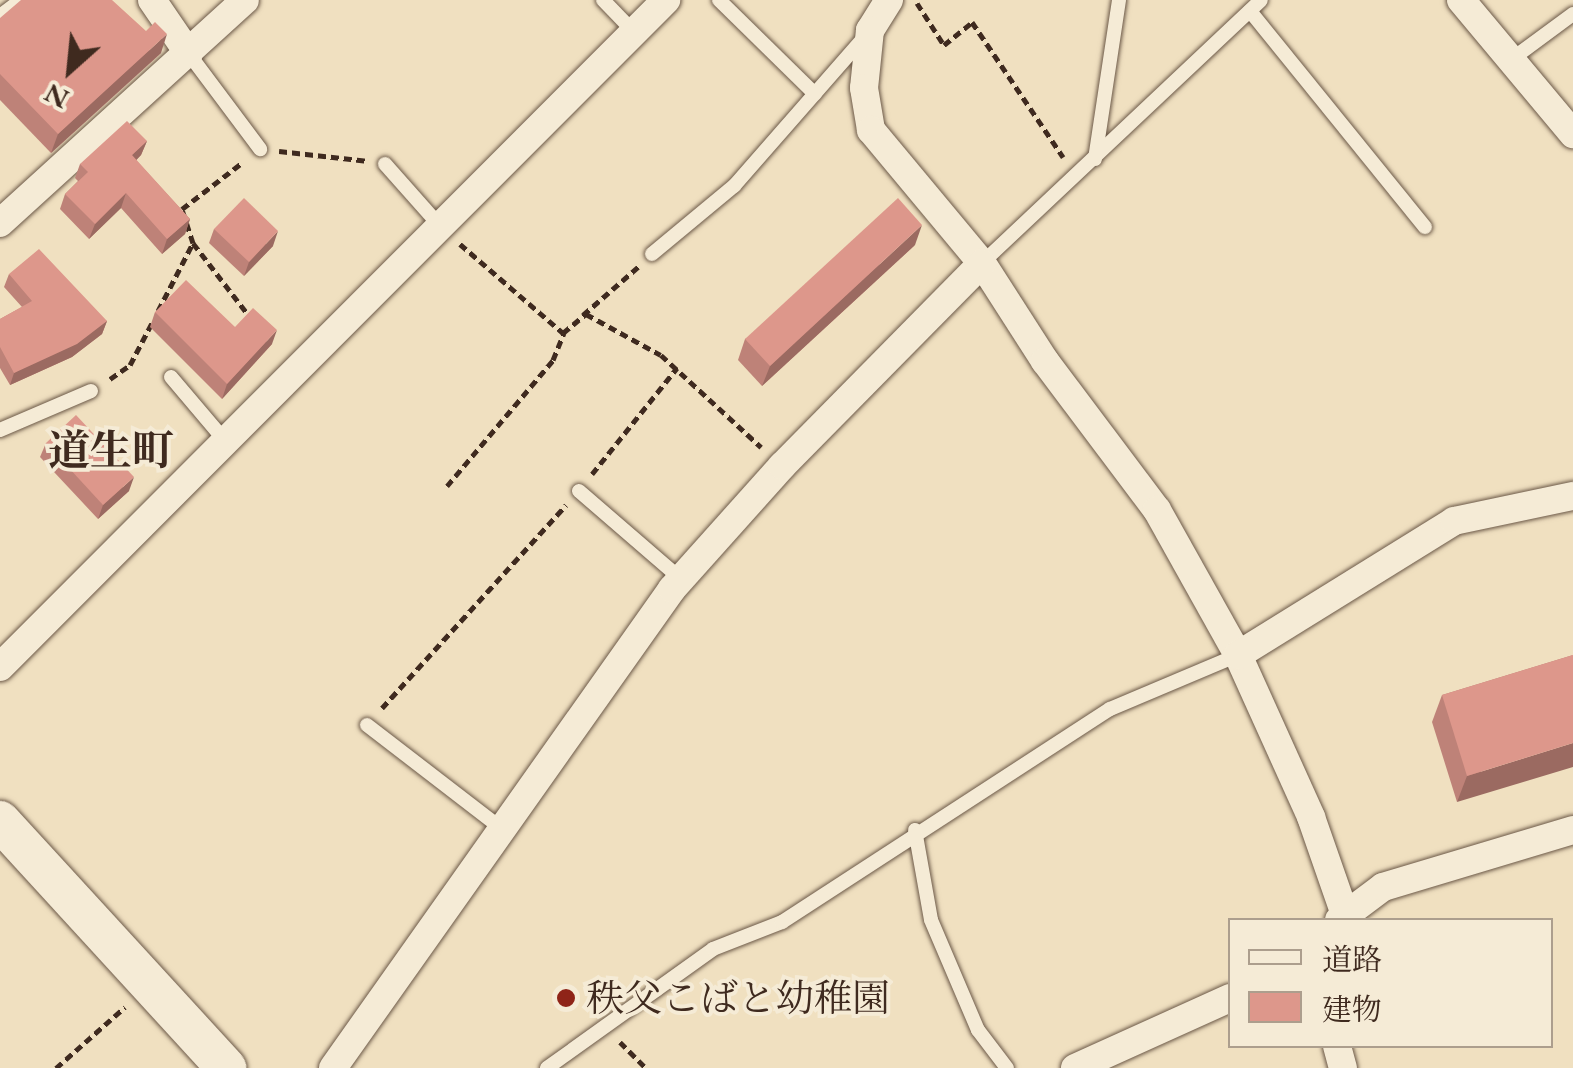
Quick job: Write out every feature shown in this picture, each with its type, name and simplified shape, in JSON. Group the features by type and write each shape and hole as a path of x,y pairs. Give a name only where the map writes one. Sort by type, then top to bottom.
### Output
{"main road":[{"path":"0,821 226,1068"}],"street":[{"path":"152,0 189,54"},
{"path":"2,217 245,0"},
{"path":"0,667 666,0"},
{"path":"889,0 870,30 864,88 871,130 982,263 1045,361 1157,510 1238,655 1311,817 1326,876 1342,916 1383,886 1573,830"},
{"path":"1461,0 1573,134"},
{"path":"334,1068 681,579 782,466 982,263"},
{"path":"1238,655 1454,522 1573,496"},
{"path":"1075,1068 1228,999"}],"lane":[{"path":"0,16 21,0"},
{"path":"603,0 634,32"},
{"path":"719,0 815,94"},
{"path":"1094,160 1119,0"},
{"path":"982,263 1256,6 1426,227"},
{"path":"1512,59 1573,14"},
{"path":"652,254 734,186 870,30"},
{"path":"189,54 260,149"},
{"path":"386,164 441,227"},
{"path":"171,377 227,442"},
{"path":"0,430 91,392"},
{"path":"579,491 681,579"},
{"path":"547,1068 713,948 782,922 915,830 1110,709 1238,655"},
{"path":"367,725 502,828"},
{"path":"915,830 931,920 978,1030 1006,1068"}],"path":[{"path":"916,0 944,45 972,22 1076,177"},
{"path":"260,331 192,242 182,209 260,149 386,164"},
{"path":"441,227 563,334"},
{"path":"91,392 130,365 192,242"},
{"path":"447,486 553,360 563,334 652,254"},
{"path":"586,314 677,368 782,466"},
{"path":"367,725 579,491 677,368"},
{"path":"56,1068 150,985"},
{"path":"606,1028 646,1068"}],"building":[{"path":"21,0 112,0 146,31 155,22 167,34 58,134 0,74 0,18"},
{"path":"127,121 147,141 132,155 190,219 167,239 126,193 95,224 65,194 88,172 80,164"},
{"path":"244,198 278,231 249,262 214,229"},
{"path":"898,198 922,225 770,366 745,339"},
{"path":"39,249 107,321 77,344 14,373 0,347 0,319 32,301 9,274"},
{"path":"186,280 235,327 253,308 277,330 227,384 155,312"},
{"path":"76,415 134,477 103,505 46,443"},
{"path":"1573,655 1573,743 1467,776 1442,695"}],"place":[{"name":"秩父こばと幼稚園","path":"566,998"}],"district":[{"name":"道生町","path":"111,451"}]}
